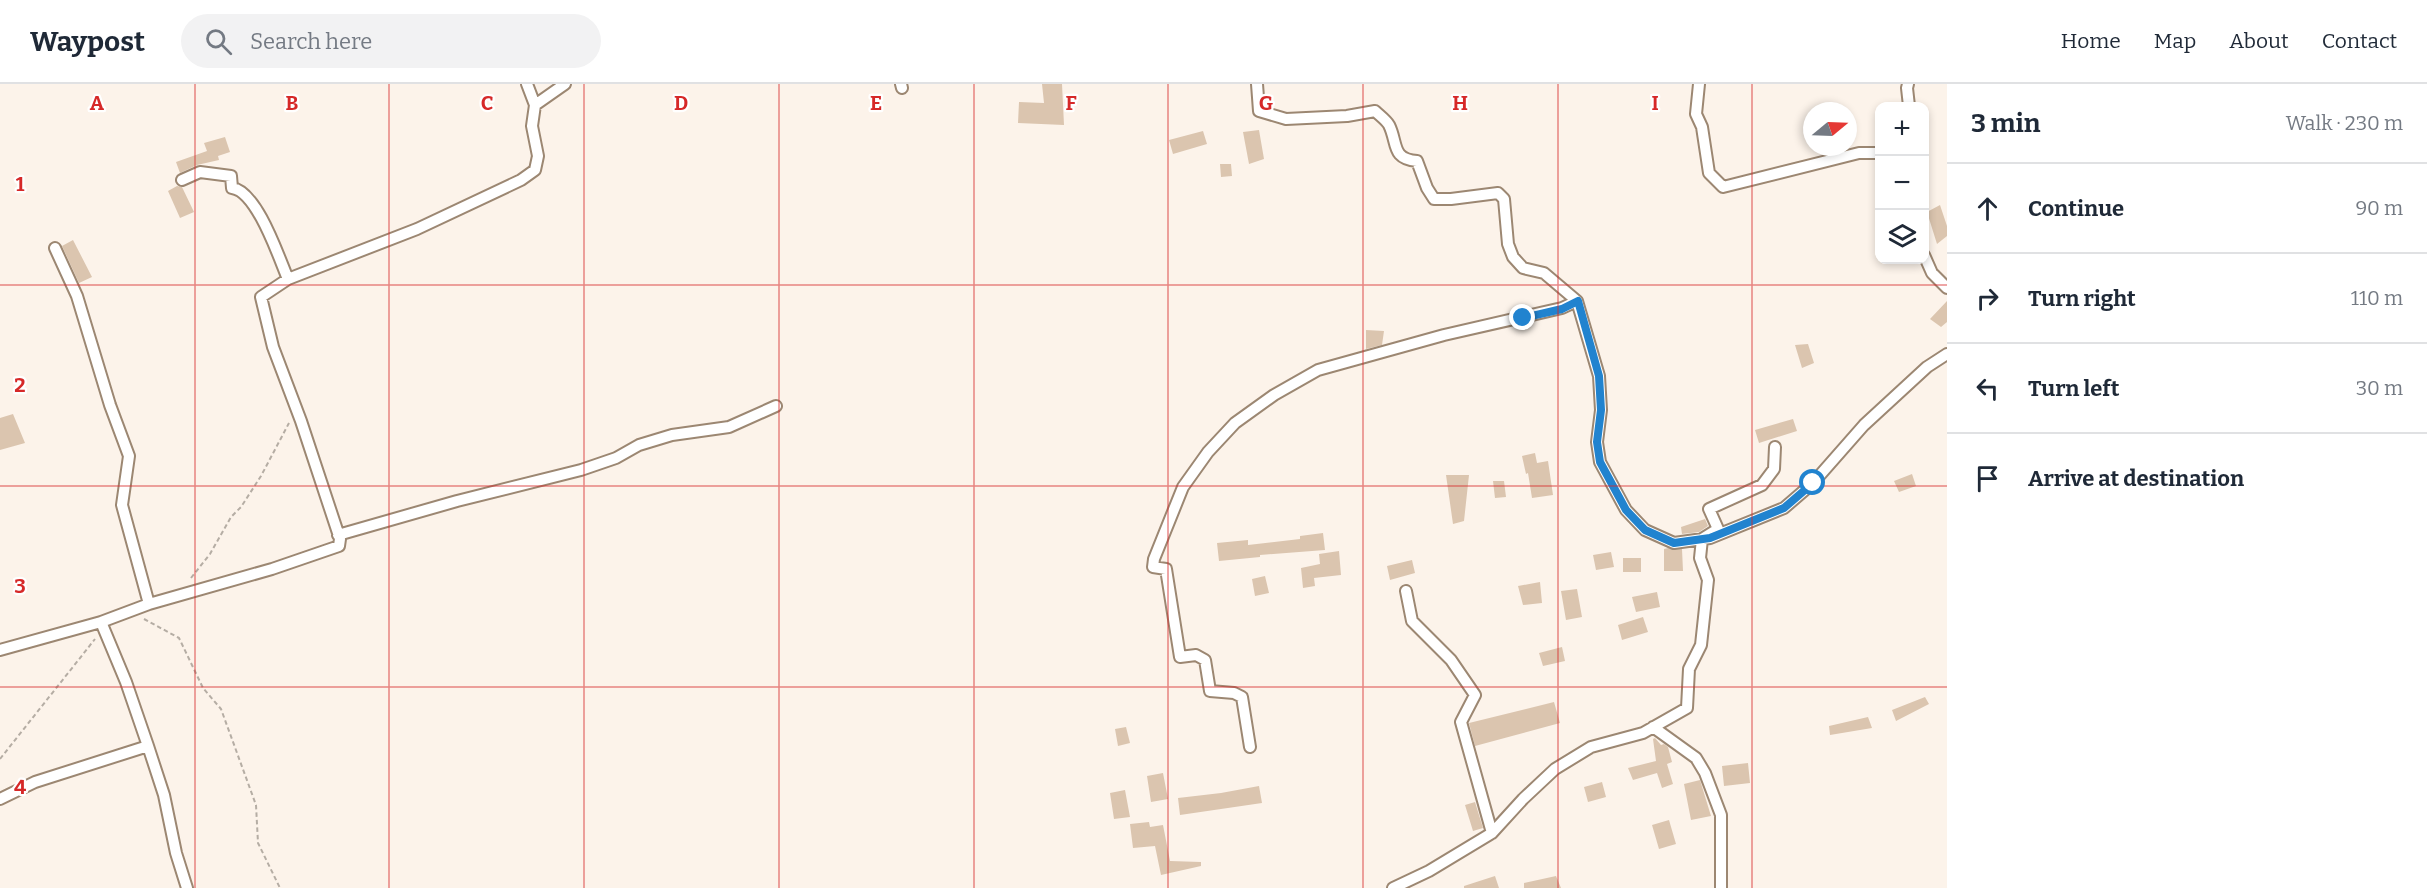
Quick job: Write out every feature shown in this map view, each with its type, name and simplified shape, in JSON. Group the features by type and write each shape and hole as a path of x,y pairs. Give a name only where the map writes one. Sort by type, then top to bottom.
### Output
{"street":[{"path":"0,650 101,622 149,604 272,569 339,546 338,535 273,347 261,297 288,279 417,229 521,180 535,170 538,156 532,126 535,105 527,84"},
{"path":"535,105 565,84"},
{"path":"1257,84 1259,111 1286,119 1347,116 1375,111 1389,124 1396,151 1407,160 1417,162 1434,199 1498,193 1504,200 1508,244 1514,257 1523,268 1544,273 1578,301 1599,376 1601,410 1597,442 1600,462 1626,510 1645,530 1674,543 1710,538 1784,508 1813,483 1864,425 1927,367 1947,354"},
{"path":"1699,84 1696,114 1702,127 1709,173 1723,187 1859,153 1875,153"},
{"path":"1908,84 1909,102"},
{"path":"182,180 200,172 231,176 232,188 239,189 249,199 263,220 288,279"},
{"path":"55,248 78,296 110,405 129,456 122,505 149,604"},
{"path":"1928,264 1932,273 1947,288"},
{"path":"1250,747 1242,697 1234,693 1209,690 1205,660 1196,655 1180,657 1166,569 1152,567 1183,487 1208,452 1235,423 1274,395 1318,370 1444,335 1562,309 1578,301"},
{"path":"338,535 457,501 581,470 616,458 639,445 672,435 729,427 776,406"},
{"path":"1702,539 1718,529 1709,509 1762,485 1774,469 1775,447"},
{"path":"1393,888 1429,871 1492,833 1555,769 1590,747 1642,733 1687,708 1689,669 1701,645 1703,609 1708,580 1700,558 1702,539"},
{"path":"1406,591 1412,621 1451,660 1475,695 1461,722 1492,833"},
{"path":"101,622 126,682 164,795 176,852 187,888"},
{"path":"1653,727 1696,758 1705,773 1721,815 1721,888"},
{"path":"0,799 35,782 148,746"}],"path":[{"path":"189,580 210,554 231,517 241,507 261,476 292,416 297,412"},
{"path":"124,613 149,620 179,638 203,688 221,709 233,735 256,805 258,843 280,888"},
{"path":"0,759 93,642 101,622"}],"building":[{"path":"1042,84 1062,84 1064,125 1018,123 1019,102 1044,103"},
{"path":"1259,130 1264,159 1249,164 1243,132"},
{"path":"1203,131 1207,144 1173,154 1169,140"},
{"path":"225,137 230,152 218,156 219,160 197,165 180,173 176,162 207,151 204,143"},
{"path":"1220,164 1231,164 1232,176 1221,177"},
{"path":"177,186 182,187 194,212 180,218 168,191"},
{"path":"1940,205 1947,226 1947,236 1937,244 1929,218 1929,211"},
{"path":"73,240 92,277 79,283 62,246"},
{"path":"1947,301 1947,322 1941,327 1930,319"},
{"path":"1366,330 1384,331 1382,345 1366,349"},
{"path":"1808,344 1814,363 1802,368 1795,345"},
{"path":"13,414 25,443 0,450 0,418"},
{"path":"1793,419 1797,431 1759,443 1755,430"},
{"path":"1535,453 1537,463 1548,461 1553,495 1532,498 1528,473 1526,474 1522,456"},
{"path":"1912,474 1916,486 1899,492 1894,481"},
{"path":"1446,475 1469,475 1464,521 1453,524"},
{"path":"1493,481 1504,481 1506,497 1495,498"},
{"path":"1705,519 1708,526 1699,532 1682,534 1681,527"},
{"path":"1323,533 1325,550 1219,561 1217,543 1248,540 1248,545 1300,539 1300,536"},
{"path":"1664,549 1682,549 1683,571 1664,571"},
{"path":"1339,551 1341,575 1314,578 1315,586 1303,588 1301,568 1320,564 1319,554"},
{"path":"1611,552 1614,567 1596,570 1593,555"},
{"path":"1623,558 1641,558 1641,572 1623,572"},
{"path":"1412,560 1415,573 1390,580 1387,566"},
{"path":"1265,576 1269,593 1255,596 1252,579"},
{"path":"1540,582 1542,603 1523,605 1518,586"},
{"path":"1577,589 1582,617 1566,620 1561,591"},
{"path":"1657,592 1660,607 1636,612 1632,597"},
{"path":"1643,617 1648,632 1622,640 1618,625"},
{"path":"1562,647 1565,661 1543,666 1539,653"},
{"path":"1925,697 1929,704 1896,721 1892,710"},
{"path":"1554,702 1560,723 1475,746 1469,723"},
{"path":"1868,717 1872,728 1830,735 1829,726"},
{"path":"1126,727 1130,743 1118,746 1115,729"},
{"path":"1655,738 1661,745 1668,747 1672,762 1667,764 1673,784 1662,788 1657,773 1633,780 1628,768 1656,761 1653,739"},
{"path":"1748,763 1750,783 1724,786 1722,766"},
{"path":"1163,773 1168,799 1151,802 1147,776"},
{"path":"1700,780 1711,816 1691,820 1684,784"},
{"path":"1602,782 1606,797 1588,802 1584,787"},
{"path":"1259,786 1262,803 1180,815 1178,798"},
{"path":"1125,790 1130,817 1114,819 1110,793"},
{"path":"1475,802 1483,828 1473,831 1465,805"},
{"path":"1669,820 1676,844 1659,849 1652,825"},
{"path":"1149,822 1150,827 1163,825 1170,861 1201,862 1201,866 1161,875 1155,846 1133,848 1130,824"},
{"path":"1495,876 1499,888 1464,888 1464,886"},
{"path":"1556,876 1561,888 1524,888 1524,883"}],"route":[{"path":"1523,318 1562,309 1578,301 1599,376 1601,410 1597,442 1600,462 1626,510 1645,530 1674,543 1710,538 1784,508 1813,483"}]}
